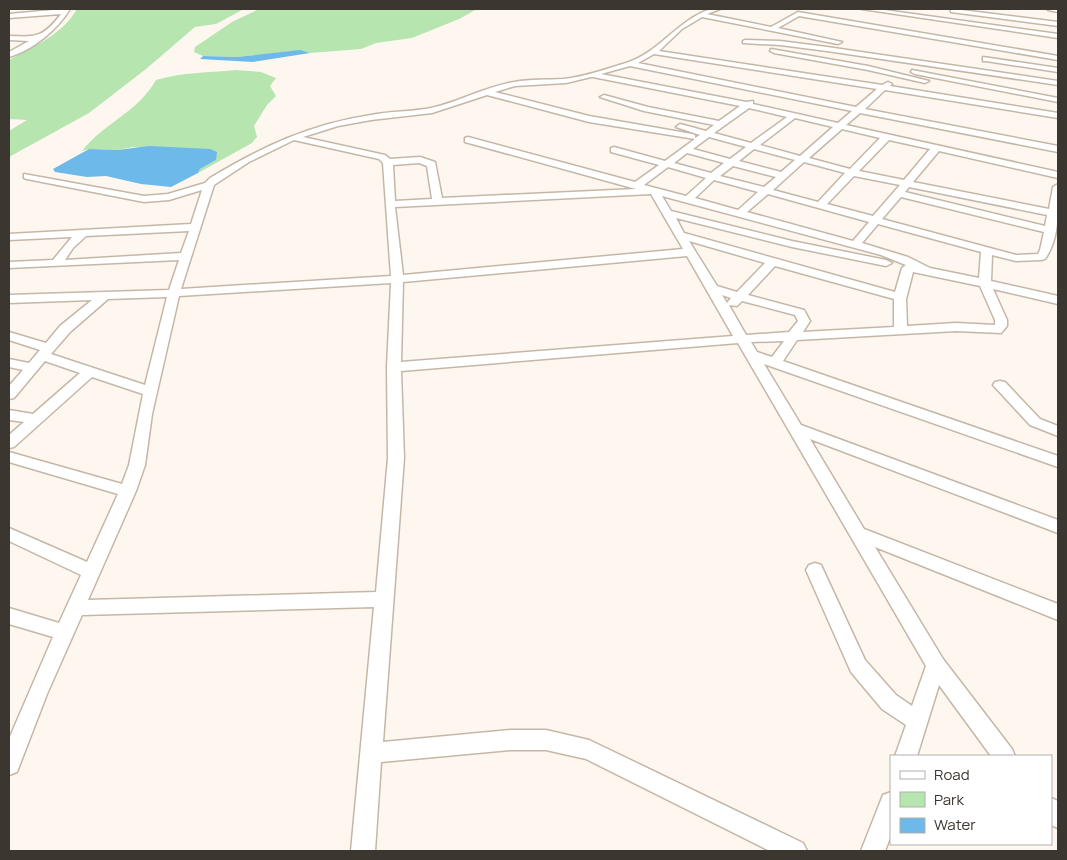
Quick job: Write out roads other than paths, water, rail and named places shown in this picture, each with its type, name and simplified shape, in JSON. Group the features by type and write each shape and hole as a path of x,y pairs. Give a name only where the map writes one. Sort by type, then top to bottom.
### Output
{"street":[{"path":"9,765 64,633 128,491 137,465 150,392 174,293 209,185 213,180 246,160 294,137 356,120 432,110 514,84 566,81 630,64 647,57 680,28 700,15 717,9"},
{"path":"865,9 1057,35"},
{"path":"1050,9 1058,10"},
{"path":"9,16 66,10"},
{"path":"11,53 58,24 66,10"},
{"path":"947,10 1058,24"},
{"path":"744,42 745,38 769,28 795,11 832,20 992,44 1030,55 1058,58"},
{"path":"700,15 769,28 812,31 845,43"},
{"path":"812,31 832,20"},
{"path":"48,24 58,24"},
{"path":"1003,28 998,35 1050,43"},
{"path":"9,38 35,39"},
{"path":"744,42 771,50 1058,100"},
{"path":"744,42 771,50 865,62 980,94 988,99 990,105"},
{"path":"854,45 996,75"},
{"path":"749,68 771,50 873,56 1058,83"},
{"path":"654,52 749,68 797,82 882,89 1058,115"},
{"path":"1022,65 1030,55"},
{"path":"865,62 873,56"},
{"path":"986,59 1058,70"},
{"path":"630,64 788,97 1058,149"},
{"path":"623,87 656,69"},
{"path":"966,71 967,83"},
{"path":"739,214 901,73"},
{"path":"590,74 746,105 1058,175"},
{"path":"788,97 797,82"},
{"path":"614,92 604,97 647,109 720,124"},
{"path":"488,93 590,119 704,136 755,146 851,172 1056,214"},
{"path":"636,186 746,105 768,93"},
{"path":"687,200 712,177 793,116"},
{"path":"680,127 704,136"},
{"path":"294,137 376,155 388,162 420,160 432,164 437,201"},
{"path":"819,206 886,137"},
{"path":"468,140 904,259 926,271"},
{"path":"855,245 936,148"},
{"path":"614,150 1016,258 1041,257 1046,250 1056,214 1058,187"},
{"path":"686,150 782,176"},
{"path":"363,851 396,458 394,367 397,279 388,162"},
{"path":"27,176 144,199 169,196 209,185"},
{"path":"390,204 654,191"},
{"path":"654,191 936,666 1003,755"},
{"path":"898,194 1050,231"},
{"path":"668,213 792,244 986,283 1058,300"},
{"path":"9,237 196,226"},
{"path":"56,264 69,246 82,234"},
{"path":"680,235 899,297"},
{"path":"394,367 742,339 970,326 996,330 1001,326 1001,320 986,283 987,250"},
{"path":"9,299 174,293 397,279 690,252"},
{"path":"9,266 186,256"},
{"path":"726,313 738,295 772,262"},
{"path":"901,330 898,308 899,297 908,268"},
{"path":"713,289 800,313 804,321 774,364"},
{"path":"9,394 79,316 105,296"},
{"path":"9,336 90,372 150,392"},
{"path":"752,355 1058,462"},
{"path":"9,363 33,368"},
{"path":"9,443 90,372"},
{"path":"1000,385 1035,422 1058,431"},
{"path":"9,414 36,419"},
{"path":"795,428 1058,527"},
{"path":"9,457 128,491"},
{"path":"857,533 1058,612"},
{"path":"9,534 91,572"},
{"path":"815,570 858,666 889,702 918,721"},
{"path":"75,608 384,598"},
{"path":"9,616 64,633"},
{"path":"906,755 936,666"},
{"path":"372,753 511,740 546,740 589,750 796,851"},
{"path":"881,842 890,807"}],"water":[{"path":"300,50 310,53 253,62 200,59 203,56 237,57"},
{"path":"149,146 210,149 217,152 216,160 200,169 198,173 171,187 141,184 106,176 87,177 55,172 53,169 89,149 118,150"}]}
